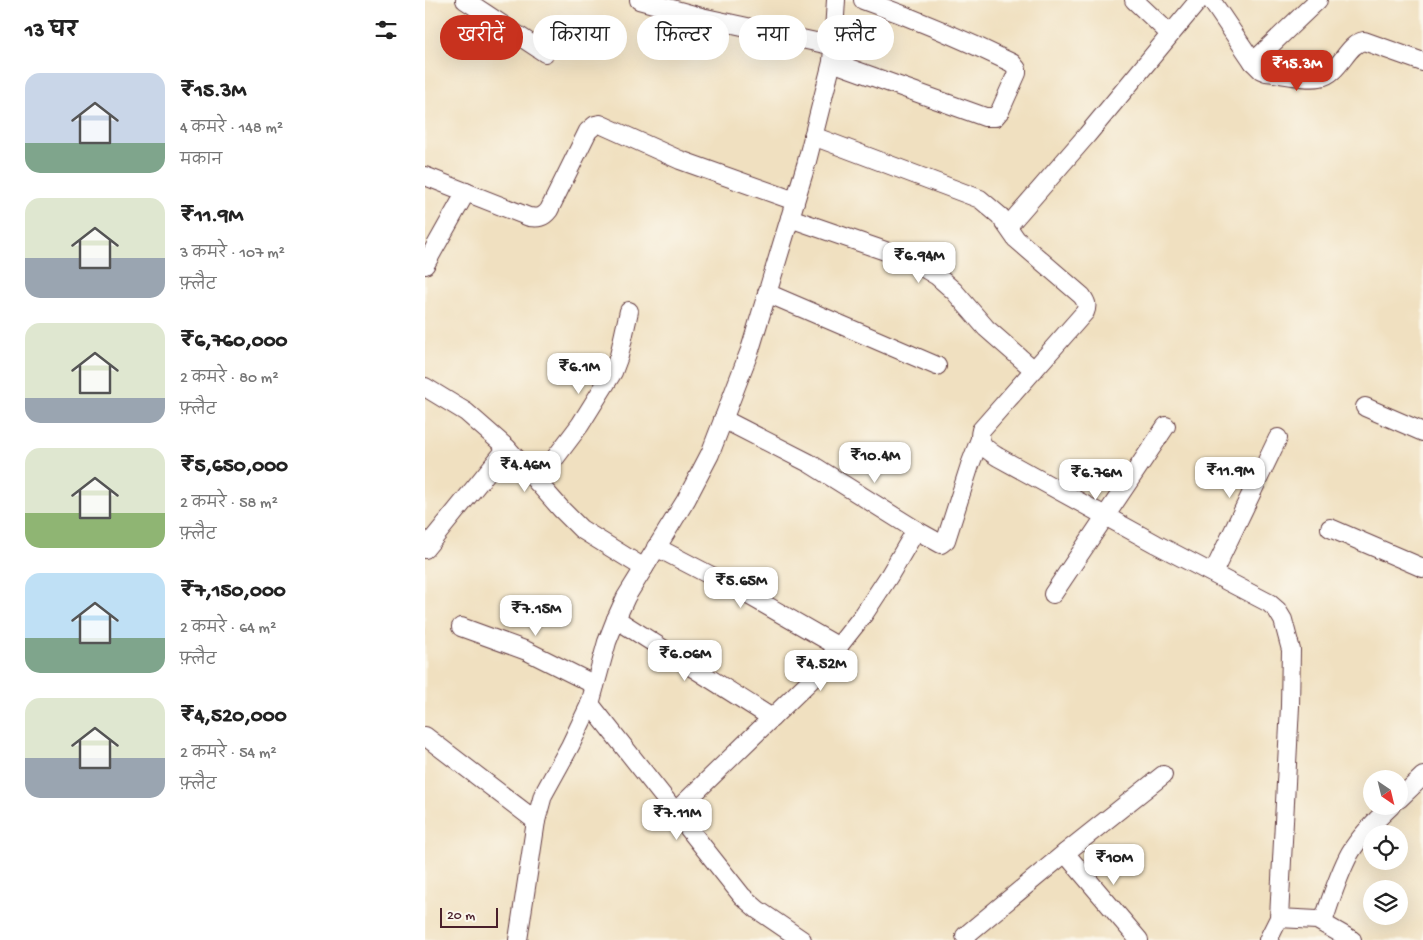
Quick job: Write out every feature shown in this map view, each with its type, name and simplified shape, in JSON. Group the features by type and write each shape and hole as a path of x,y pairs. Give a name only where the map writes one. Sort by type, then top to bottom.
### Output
{"street":[{"path":"639,0 817,50"},
{"path":"835,15 836,0"},
{"path":"847,60 985,117 995,117 1000,111 1017,72 1012,63 962,38 863,0"},
{"path":"1134,0 1170,34"},
{"path":"1008,226 1199,0"},
{"path":"1211,0 1253,62 1265,72 1319,78 1333,72 1356,43 1363,41 1423,62"},
{"path":"1253,62 1318,0"},
{"path":"473,2 533,44"},
{"path":"518,940 536,821 543,795 570,746 590,704 615,619 626,597 686,500 710,454 750,350 813,136 832,60"},
{"path":"425,176 529,217 539,218 544,216 549,210 588,131 595,124 600,124 917,264 937,276 954,291 986,328 1034,370"},
{"path":"813,136 972,196 990,207 1008,226 1016,239 1083,296 1087,307 1085,312 981,430 979,436 982,445 998,456 1106,516 1269,603 1277,610 1283,620 1291,650 1290,706 1279,918 1268,940"},
{"path":"425,265 466,192"},
{"path":"767,292 937,366"},
{"path":"537,482 580,425 613,372 619,356 629,312"},
{"path":"425,388 466,412 507,448 581,529 644,568"},
{"path":"1365,407 1423,432"},
{"path":"723,418 809,463 941,544 946,540 980,439"},
{"path":"1053,594 1166,426"},
{"path":"1213,573 1277,438"},
{"path":"425,549 507,448"},
{"path":"1330,528 1423,568"},
{"path":"675,812 815,675 839,647 889,576 916,530"},
{"path":"656,547 750,596 839,647"},
{"path":"615,619 772,718"},
{"path":"461,627 527,651 595,685"},
{"path":"590,704 742,896 758,910 802,940"},
{"path":"425,736 536,821"},
{"path":"965,936 1163,775"},
{"path":"1408,790 1423,776"},
{"path":"1323,922 1338,879 1350,853 1362,836 1382,815"},
{"path":"1065,853 1139,940"},
{"path":"1279,918 1312,919 1323,922 1352,940"}]}
